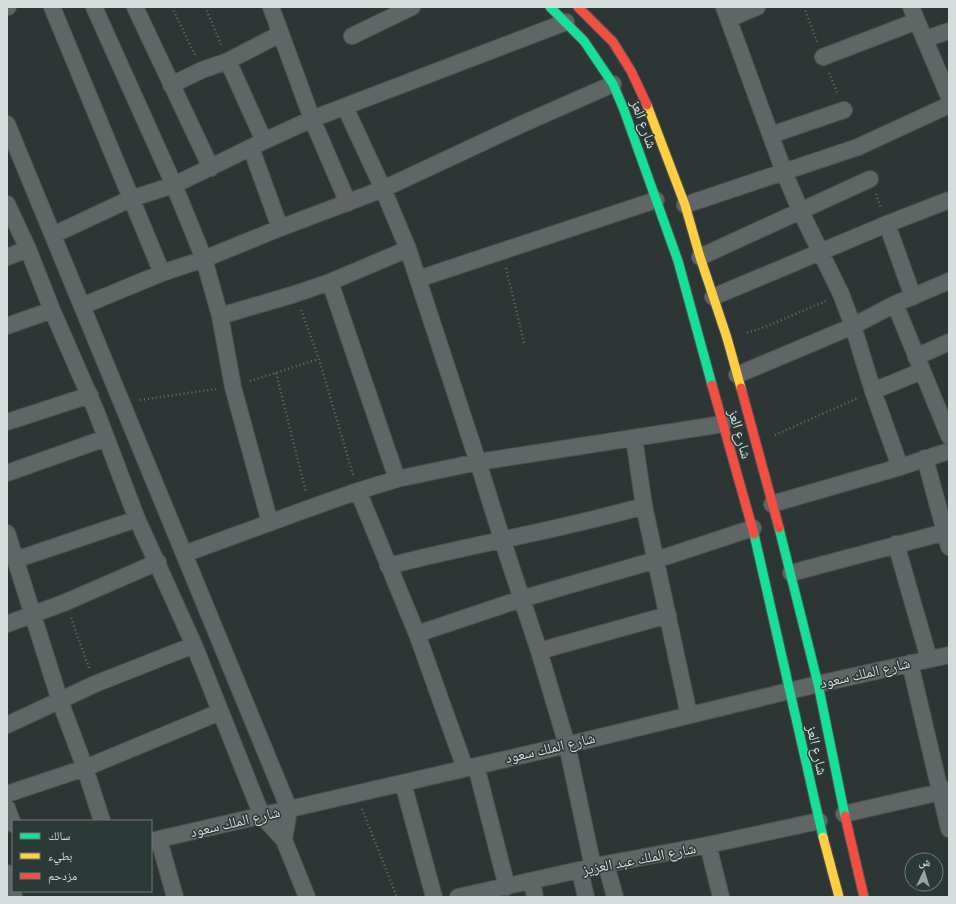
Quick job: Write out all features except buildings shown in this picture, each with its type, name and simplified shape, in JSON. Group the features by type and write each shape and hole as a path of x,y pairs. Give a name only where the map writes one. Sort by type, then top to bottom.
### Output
{"main road":[{"name":"شارع العز","path":"550,7 584,41 613,84 628,120 678,261 753,528 819,821 839,897"},
{"name":"شارع العز","path":"582,8 613,42 631,71 649,110 685,205 700,257 727,338 790,572 818,684 844,814 864,897"}],"street":[{"path":"52,7 162,274"},
{"path":"94,7 174,185 204,259 220,316 233,386 270,523"},
{"path":"135,7 211,168"},
{"path":"270,7 312,119 348,203"},
{"path":"352,36 412,7"},
{"path":"757,7 727,13 784,172 801,212 841,294 900,467"},
{"path":"823,57 914,14 949,97"},
{"path":"52,235 130,199 174,185 312,119 566,22"},
{"path":"925,39 949,31"},
{"path":"171,85 202,70 228,61 280,34"},
{"path":"228,61 258,145 280,228"},
{"path":"82,306 383,189 520,125 613,84"},
{"path":"685,205 858,147 949,105"},
{"path":"345,107 383,189 408,249 539,651 567,745 593,867 614,897"},
{"path":"772,136 844,110"},
{"path":"7,124 289,809 284,840"},
{"path":"700,257 801,212 870,179"},
{"path":"418,279 656,200"},
{"path":"713,297 887,224 949,200"},
{"path":"7,204 28,249 52,310 90,395 137,519 158,562 194,645 262,816 284,840 307,897"},
{"path":"887,224 913,296"},
{"path":"7,258 28,249"},
{"path":"220,316 330,282 408,249"},
{"path":"736,374 853,326 895,304 949,281"},
{"path":"330,282 396,479"},
{"path":"895,304 949,436"},
{"path":"7,326 52,310"},
{"path":"873,391 919,364 949,342"},
{"path":"7,422 90,395"},
{"path":"184,554 358,491 396,479 478,462 723,424"},
{"path":"7,473 106,438"},
{"path":"634,438 644,506 689,715"},
{"path":"772,504 900,467 949,451"},
{"path":"790,572 896,544 948,537 925,458"},
{"path":"358,491 470,767 507,887"},
{"path":"388,566 644,506"},
{"path":"15,560 137,519"},
{"path":"417,634 521,599 656,560 753,528"},
{"path":"7,533 60,701 85,768 102,820"},
{"path":"896,544 929,659"},
{"path":"7,624 66,602 158,562"},
{"path":"539,651 668,615"},
{"path":"7,725 95,684 194,645"},
{"name":"شارع الملك سعود","path":"155,840 567,745 949,654"},
{"path":"910,663 945,791 949,829"},
{"path":"7,794 85,768 220,712"},
{"path":"403,783 434,897"},
{"path":"844,814 945,791"},
{"path":"7,808 12,821"},
{"name":"شارع الملك عبد العزيز","path":"458,897 490,894 507,887 593,867 708,845 819,821"},
{"path":"155,840 175,897"},
{"path":"708,845 721,897"},
{"path":"586,897 593,867"},
{"path":"7,873 12,890"},
{"path":"532,881 535,897"}],"path":[{"path":"172,7 202,70"},
{"path":"205,7 228,61"},
{"path":"502,250 524,343"},
{"path":"295,294 319,359 358,491"},
{"path":"767,326 841,294"},
{"path":"121,402 233,386 319,359"},
{"path":"276,373 310,508"},
{"path":"756,443 873,391"},
{"path":"66,602 95,684"},
{"path":"356,794 397,897"}],"traffic: fast":[{"path":"550,7 584,41 613,84 624,110 678,261 712,385"},
{"path":"779,528 818,684 845,816"},
{"path":"754,534 823,837"}],"traffic: slow":[{"path":"647,105 685,205 700,257 727,338 741,388"},
{"path":"823,837 839,897"}],"traffic: jam":[{"path":"578,7 613,42 631,71 647,105"},
{"path":"712,385 754,534"},
{"path":"741,388 779,528"},
{"path":"845,816 864,897"}]}
